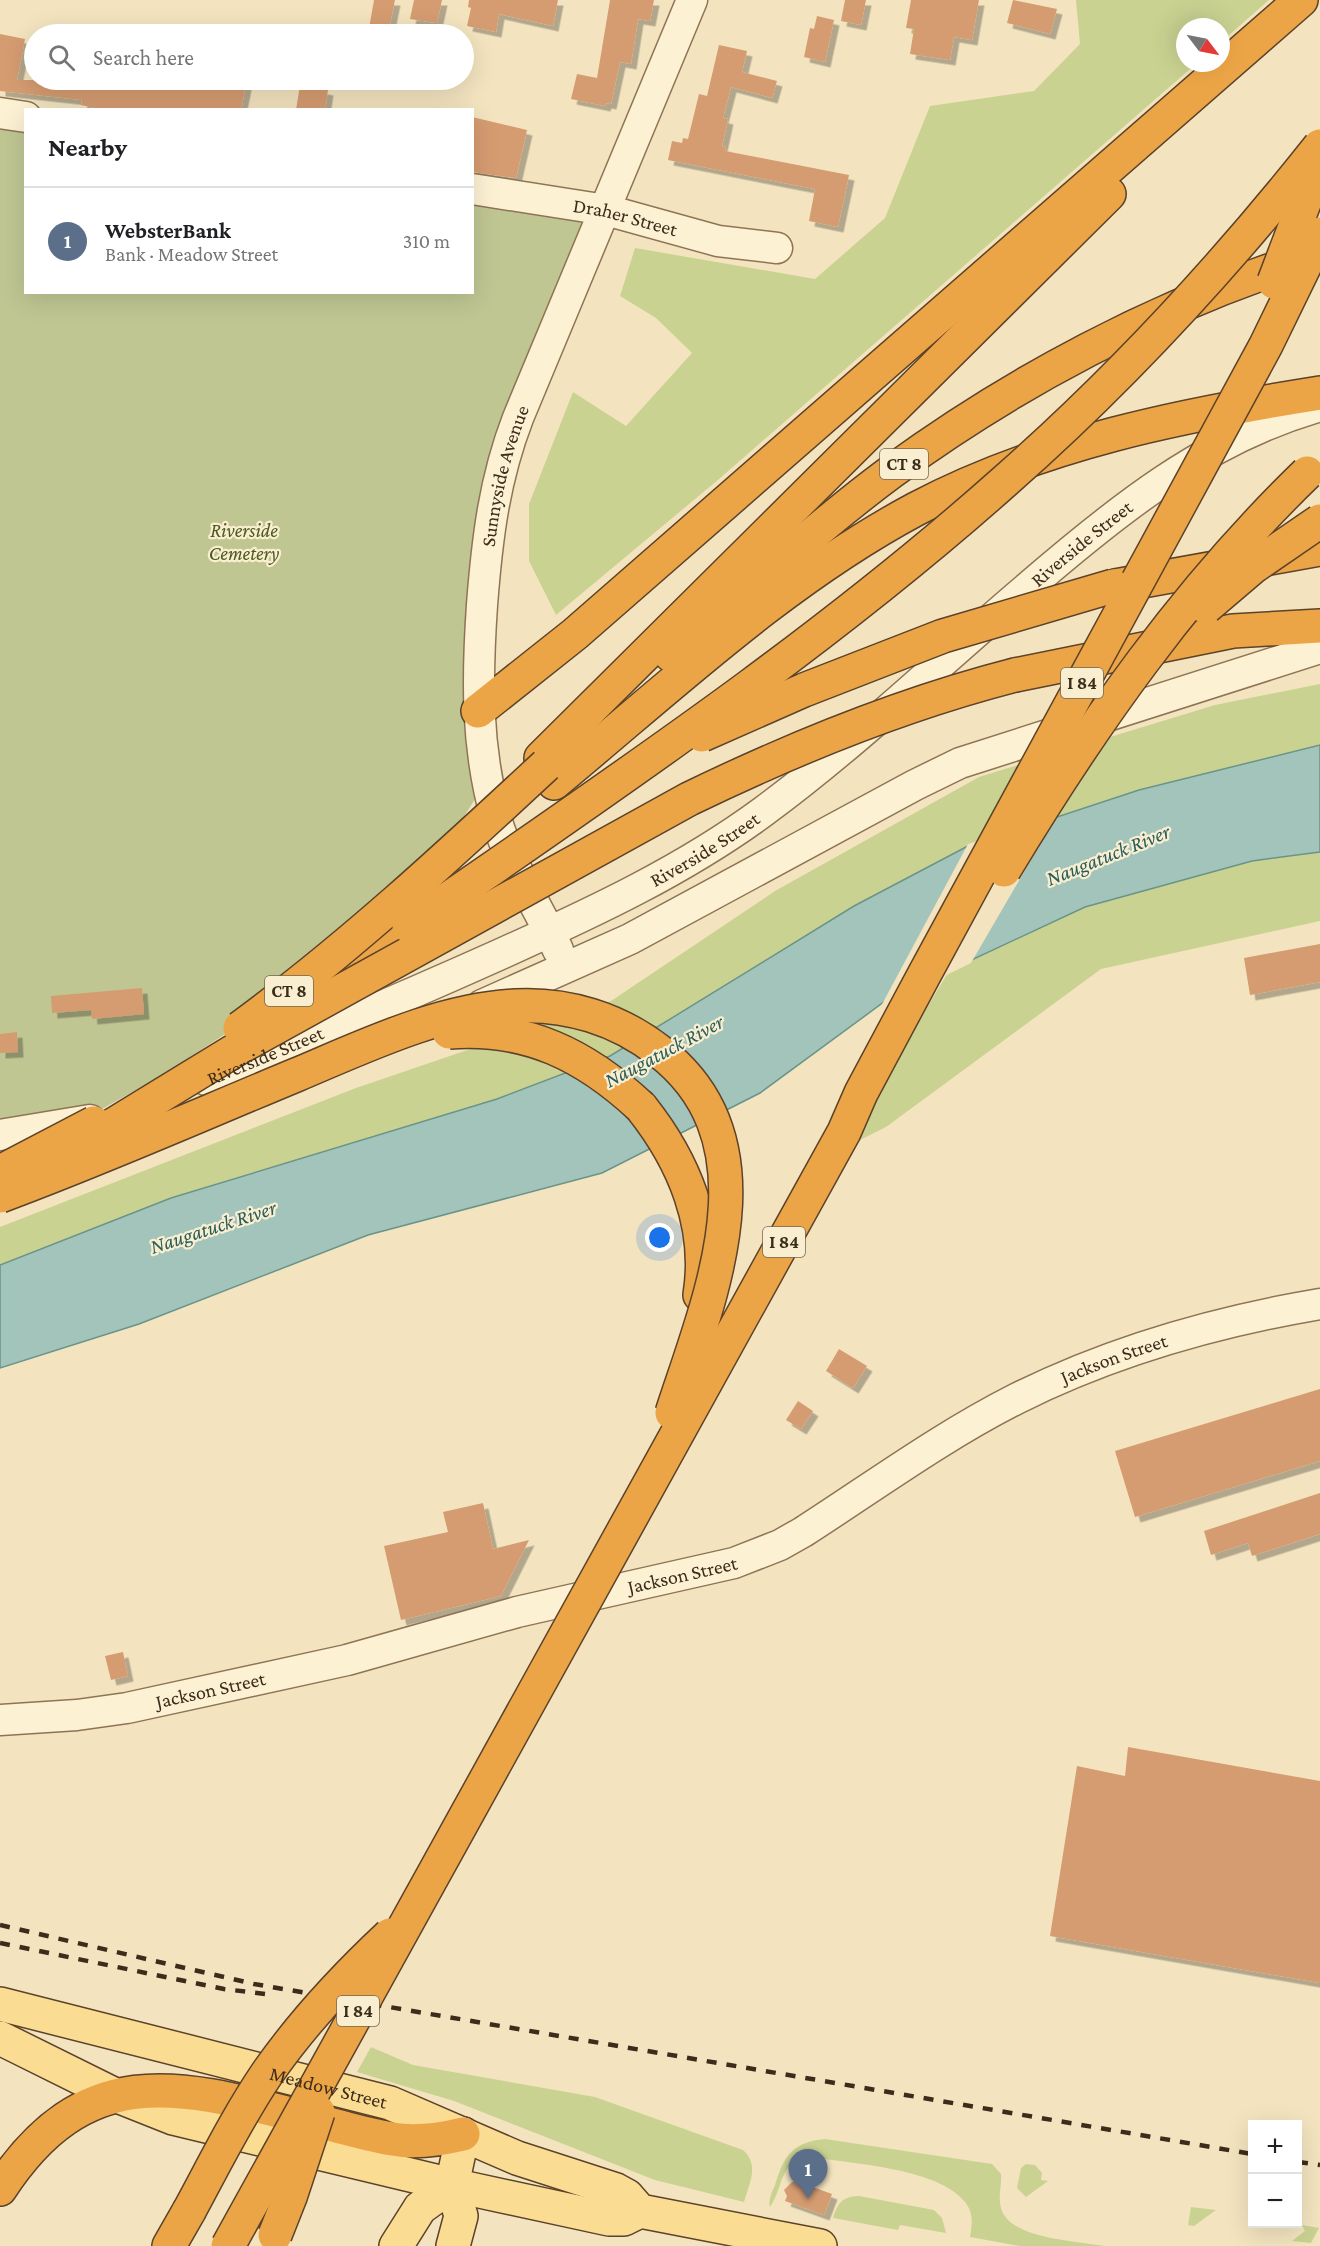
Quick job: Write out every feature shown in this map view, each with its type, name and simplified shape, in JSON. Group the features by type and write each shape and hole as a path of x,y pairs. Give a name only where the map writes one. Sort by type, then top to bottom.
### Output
{"highway":[{"path":"478,711 575,634 1302,0"},
{"path":"547,768 1302,0"},
{"path":"646,761 891,577 1005,482 1102,391 1194,297 1249,236 1320,146"},
{"path":"1237,400 1247,347 1290,245 1320,161"},
{"name":"I 84","path":"844,1132 861,1093 924,975 1237,400 1320,234"},
{"name":"CT 8","path":"0,1173 100,1120 171,1076 294,988 397,903 547,768 619,697 830,520 892,472 953,430 1072,360 1150,321 1218,291 1320,254"},
{"name":"I 84","path":"235,2233 844,1132 1097,664 1320,261"},
{"path":"547,768 820,568 916,509 969,483 1065,448 1167,422 1320,393"},
{"path":"844,1132 879,1085 1039,813 1103,716 1150,651 1220,565 1279,500 1320,461"},
{"path":"844,1132 858,1118 880,1084 1050,796 1110,712 1164,649 1220,594 1280,547 1320,521"},
{"name":"CT 8","path":"0,1191 110,1128 242,1046 646,761 804,690 943,636 1113,586 1320,549"},
{"path":"242,1046 725,781 898,708 1015,675 1233,631 1320,626"},
{"path":"0,1196 361,1048 449,1017 516,1005 549,1006 584,1012 616,1024 645,1040 669,1059 688,1080 705,1105 717,1134 726,1168 728,1205 724,1241 714,1283 648,1488"},
{"path":"0,1205 364,1056 409,1040 444,1032 478,1029 511,1034 569,1054 595,1068 619,1087 641,1107 661,1132 676,1158 697,1217 702,1247 702,1283 696,1321 648,1488"},
{"name":"I 84","path":"235,2233 648,1488"},
{"path":"169,2246 244,2112 288,2044 340,1982 416,1909"},
{"path":"272,2241 303,2162 335,2054"},
{"path":"0,2189 20,2162 52,2130 83,2108 115,2095 147,2089 175,2090 258,2106 398,2141 423,2142 463,2134"}],"main road":[{"name":"Meadow Street","path":"0,2004 390,2103 527,2161 616,2190 627,2196 640,2211"},
{"path":"0,2038 115,2095 145,2108 196,2124 453,2185 609,2219 624,2219 640,2211 820,2246"},
{"path":"453,2246 461,2216 453,2185 463,2134"},
{"path":"396,2246 420,2208 453,2185"}],"street":[{"name":"Sunnyside Avenue","path":"567,968 512,858 496,819 481,746 478,663 486,548 496,483 518,418 692,0"},
{"path":"0,113 24,117"},
{"name":"Draher Street","path":"474,189 606,210 718,241 777,248"},
{"name":"Riverside Street","path":"0,1135 90,1120 173,1094 550,932 656,879 763,812 815,771 1068,553 1168,475 1217,446 1265,425 1320,406"},
{"name":"Riverside Street","path":"0,1183 79,1183 567,968 717,894 915,785 960,764 1320,648"},
{"name":"Jackson Street","path":"0,1720 100,1712 185,1696 347,1660 517,1612 734,1563 795,1536 944,1440 1046,1385 1132,1350 1202,1328 1320,1304"}],"green space":[{"path":"1076,0 1269,0 1230,34 1230,18 1176,18 1176,72 1187,72 719,479 556,615 529,561 529,504 573,392 626,426 692,353 656,318 620,296 635,248 815,279 885,218 930,106 1034,91 1080,44"},
{"name":"Riverside Cemetery","path":"0,129 24,132 24,294 474,294 474,192 606,210 496,483 487,780 450,839 294,989 164,1074 56,1135 0,1135"},
{"path":"1320,684 1320,745 1139,790 966,847 854,906 610,1056 497,1099 163,1201 0,1265 0,1227 356,1088 611,1001 775,891 979,777 1215,705"},
{"path":"1320,852 1320,921 1101,969 886,1127 822,1159 867,1107 952,966 1085,907 1252,861"},
{"path":"371,2047 413,2065 595,2097 743,2150 752,2168 744,2202 655,2180 454,2101 357,2072"},
{"path":"825,2139 992,2164 1001,2174 1001,2206 1008,2220 1032,2233 1104,2246 1020,2246 970,2237 972,2219 968,2206 952,2191 935,2182 894,2169 811,2157 801,2159 788,2168 770,2207 771,2196 786,2158 797,2147 805,2143"},
{"path":"1026,2164 1035,2165 1042,2173 1041,2180 1048,2181 1026,2197 1017,2188 1021,2168"},
{"path":"859,2196 934,2210 942,2218 946,2233 900,2225 898,2230 833,2218 844,2199"},
{"path":"1191,2207 1216,2210 1194,2226 1188,2225"},
{"path":"1302,2225 1319,2228 1311,2243 1292,2241 1305,2231"}],"water":[{"name":"Naugatuck River","path":"1320,745 1320,852 1252,861 1085,907 888,999 760,1093 602,1173 368,1235 139,1324 0,1368 0,1265 171,1198 497,1099 610,1056 854,906 966,847 1139,790"}],"pier":[{"path":"1056,817 971,963 880,1008 968,844"}],"building":[{"path":"374,0 395,0 390,24 370,24"},
{"path":"414,0 442,0 437,23 410,19"},
{"path":"469,0 558,0 553,26 499,14 496,32 467,24 471,8 468,7"},
{"path":"610,0 654,0 650,21 638,19 631,64 620,62 611,104 606,103 605,106 571,99 577,74 597,78"},
{"path":"845,0 866,0 861,25 841,21"},
{"path":"911,0 979,0 972,40 954,37 950,60 910,54 914,29 906,28"},
{"path":"1013,0 1057,9 1050,34 1007,23"},
{"path":"817,16 834,20 825,62 804,57 810,28 814,29"},
{"path":"0,34 24,39 17,80 24,80 24,90 245,90 241,108 95,108 81,105 82,100 0,91"},
{"path":"719,45 747,51 742,72 777,81 772,98 731,87 723,118 728,119 722,146 726,147 725,151 849,175 838,227 809,221 815,189 668,160 672,141 682,143 683,138 688,139 699,94 707,96"},
{"path":"299,90 328,90 325,108 296,108"},
{"path":"474,117 527,130 516,178 474,172"},
{"path":"1320,944 1320,982 1250,995 1244,958"},
{"path":"142,988 144,1014 92,1019 91,1010 52,1013 51,996"},
{"path":"17,1032 18,1052 0,1053 0,1034"},
{"path":"839,1349 867,1366 853,1388 826,1371"},
{"path":"1320,1389 1320,1461 1135,1517 1115,1451"},
{"path":"798,1401 813,1411 801,1429 786,1420"},
{"path":"1320,1493 1320,1534 1252,1556 1248,1543 1211,1555 1204,1531"},
{"path":"483,1503 493,1549 529,1540 501,1596 401,1620 384,1546 448,1532 443,1512"},
{"path":"123,1652 128,1676 111,1680 105,1656"},
{"path":"1128,1747 1320,1781 1320,1983 1050,1936 1077,1766 1125,1776"},
{"path":"792,2182 799,2182 832,2194 824,2215 785,2201 787,2196 784,2190"}],"railway":[{"path":"0,1925 254,1984 1248,2153"},
{"path":"0,1943 224,1989 265,1994"},
{"path":"1302,2163 1320,2165"}],"place":[{"name":"WebsterBank","path":"808,2199"}]}
